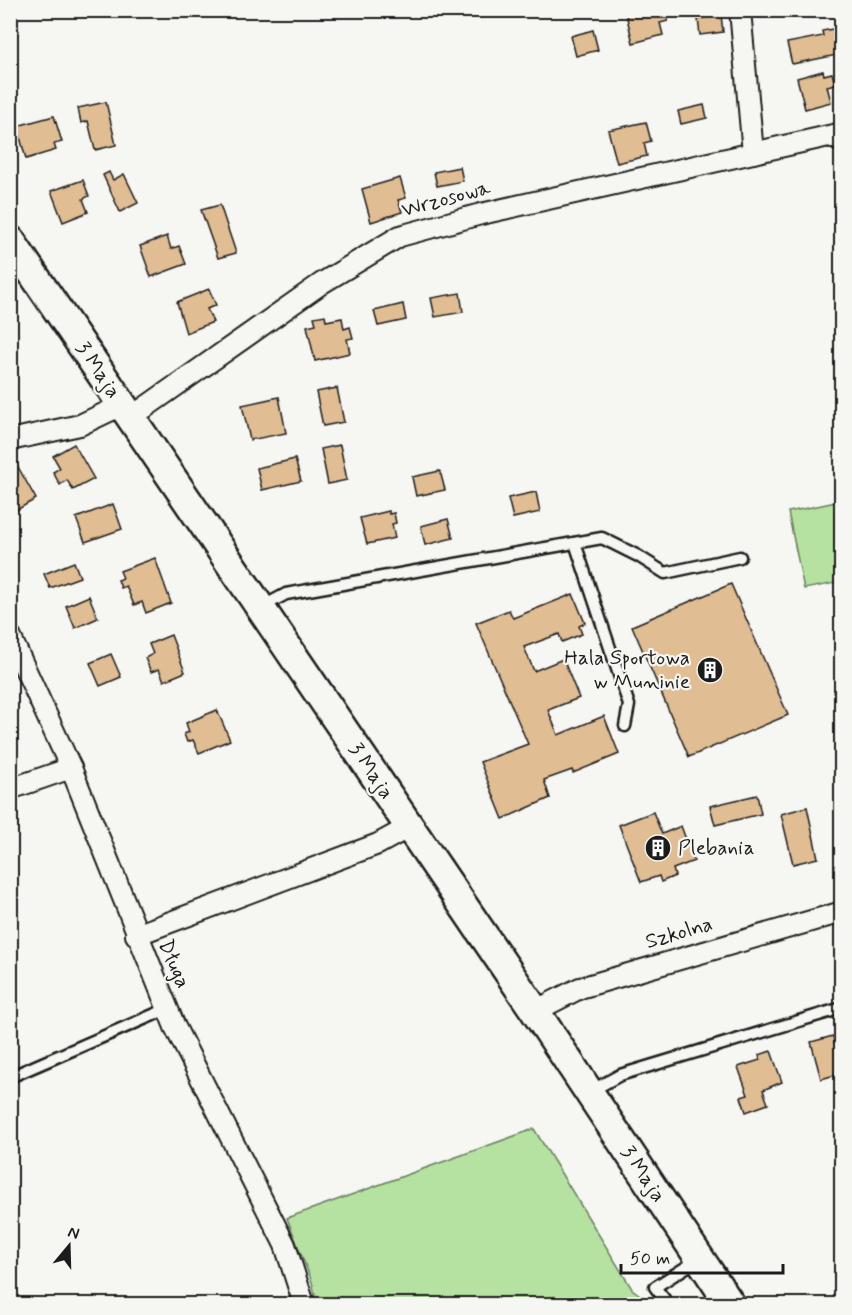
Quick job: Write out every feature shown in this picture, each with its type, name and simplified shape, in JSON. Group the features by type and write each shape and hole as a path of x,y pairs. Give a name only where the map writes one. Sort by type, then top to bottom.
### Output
{"street":[{"path":"740,10 753,153"},
{"name":"Wrzosowa","path":"126,412 322,283 400,236 481,214 842,133"},
{"name":"3 Maja","path":"10,240 535,1011 730,1305"},
{"path":"10,440 80,425 126,412"},
{"name":"Długa","path":"10,636 71,768 167,1009 285,1245 304,1305"},
{"path":"10,789 71,768"},
{"path":"136,935 378,844 409,827"},
{"name":"Szkolna","path":"535,1011 580,988 842,912"}],"lane":[{"path":"822,137 842,147"},
{"path":"260,608 286,594 602,538 665,573 740,557"},
{"path":"575,543 629,705 625,726"},
{"path":"588,1092 620,1075 842,1008"},
{"path":"10,1077 167,1009"},
{"path":"668,1305 655,1287 699,1259"}],"green space":[{"path":"841,501 841,582 804,589 788,512"},
{"path":"534,1129 632,1289 652,1304 317,1304 312,1282 287,1218"}],"building":[{"path":"625,10 665,10 668,21 660,23 663,35 633,43"},
{"path":"721,15 723,32 700,35 698,19"},
{"path":"838,28 842,54 792,64 787,43 823,36 822,31"},
{"path":"593,30 598,50 576,56 571,36"},
{"path":"823,71 824,75 832,73 835,84 827,86 831,102 805,109 797,78"},
{"path":"106,102 116,145 95,150 88,121 81,123 78,108"},
{"path":"704,105 707,118 681,124 678,111"},
{"path":"54,116 62,142 54,144 56,150 26,159 17,126"},
{"path":"646,122 651,141 644,143 647,156 617,163 608,130"},
{"path":"460,167 463,181 437,186 434,172"},
{"path":"109,172 113,180 124,174 138,203 120,212 103,175"},
{"path":"400,178 406,198 398,200 402,212 371,222 362,189"},
{"path":"83,180 89,196 83,199 88,212 63,222 51,191"},
{"path":"220,205 236,253 218,258 201,210"},
{"path":"167,236 171,249 179,246 186,264 151,277 140,246"},
{"path":"209,289 216,305 207,309 213,322 186,333 177,302"},
{"path":"460,293 463,312 435,317 431,298"},
{"path":"403,304 406,320 378,326 374,311"},
{"path":"325,315 326,321 342,318 344,329 350,327 353,338 347,339 350,353 315,361 307,326 316,324 314,317"},
{"path":"337,388 344,422 323,426 316,392"},
{"path":"279,397 286,433 250,440 242,405"},
{"path":"74,444 94,479 73,490 67,480 60,485 53,472 60,468 53,456"},
{"path":"340,445 347,480 328,484 321,449"},
{"path":"13,458 36,499 13,512 10,507 10,459"},
{"path":"295,459 301,481 262,490 257,468"},
{"path":"440,471 445,490 416,496 412,477"},
{"path":"536,492 540,512 513,518 508,498"},
{"path":"113,504 122,529 85,542 76,518"},
{"path":"389,511 389,514 394,513 396,523 392,524 395,538 367,544 360,518"},
{"path":"448,519 453,538 425,545 421,526"},
{"path":"155,558 171,603 146,613 142,602 134,605 126,586 121,588 118,580 123,578 120,571"},
{"path":"74,562 80,577 50,588 44,574"},
{"name":"Hala Sportowa w Muninie","path":"731,584 788,715 689,757 632,626"},
{"path":"573,594 585,623 579,626 582,634 562,642 559,634 524,647 534,671 563,659 579,698 548,710 558,735 604,716 619,754 573,773 572,770 544,780 550,798 503,819 480,762 528,744 476,623 509,610 513,618"},
{"path":"89,596 98,618 75,628 66,606"},
{"path":"171,635 185,672 164,681 159,669 151,672 145,658 153,654 149,644"},
{"path":"111,654 121,677 100,686 90,663"},
{"path":"217,710 230,740 199,753 193,740 187,742 184,734 189,732 186,723"},
{"path":"757,795 761,814 715,825 710,806"},
{"path":"807,807 818,858 793,864 781,814"},
{"name":"Plebania","path":"653,812 662,834 681,826 694,861 673,869 675,876 661,882 659,876 641,882 619,825"},
{"path":"833,1036 842,1073 821,1079 811,1042"},
{"path":"771,1051 782,1082 763,1090 768,1104 746,1112 741,1097 748,1095 738,1067 760,1060 759,1055"}],"place":[{"name":"Hala Sportowa w Muninie","path":"710,670"},
{"name":"Plebania","path":"658,848"}]}
